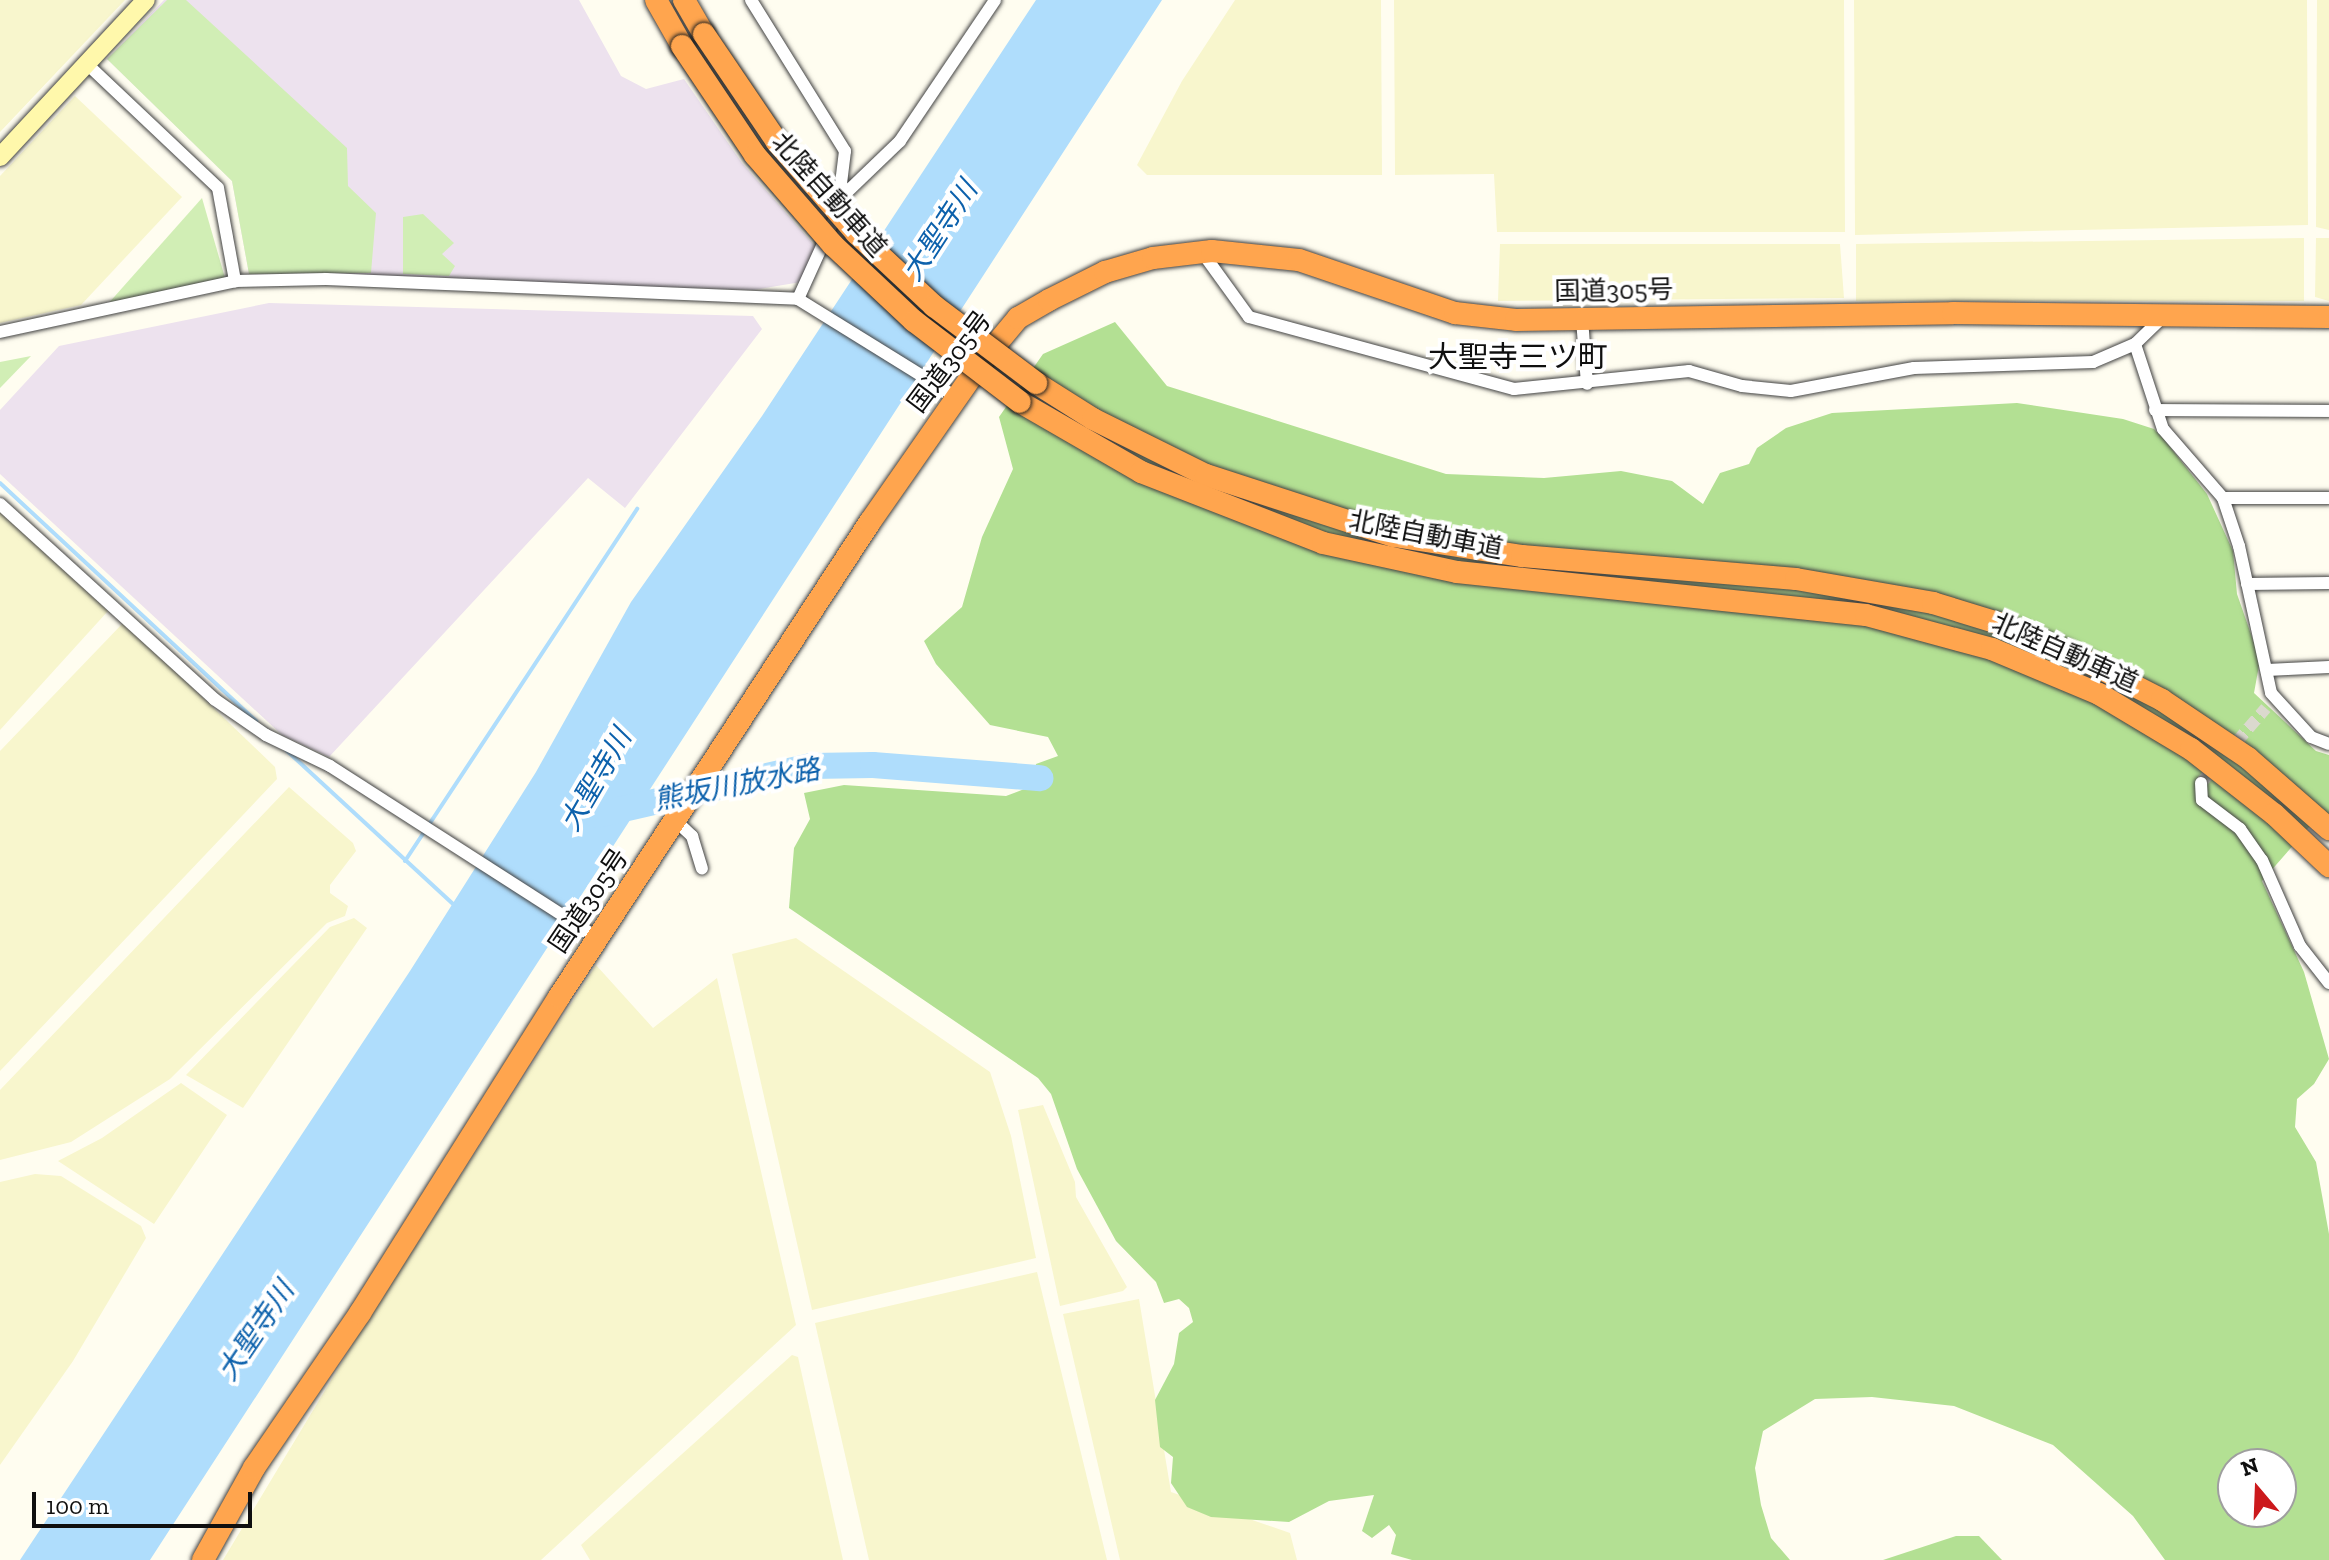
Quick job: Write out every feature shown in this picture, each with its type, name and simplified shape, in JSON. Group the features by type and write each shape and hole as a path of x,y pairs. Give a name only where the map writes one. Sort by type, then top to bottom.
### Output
{"highway":[{"name":"北陸自動車道","path":"656,0 682,46 755,155 833,245 914,321 1020,402 1155,479 1323,543 1457,572 1866,615 1992,649 2099,694 2191,749 2274,814 2329,866"},
{"name":"北陸自動車道","path":"684,0 777,142 856,233 934,306 1036,383 1107,427 1206,475 1394,536 1522,556 1810,581 1933,603 1998,623 2066,651 2162,700 2248,758 2329,829"},
{"name":"国道305号","path":"203,1560 254,1468 360,1313 950,393 1005,333 1029,312 1105,272 1202,252 1299,260 1470,316 1582,319 1953,313 2162,318 2329,317"}],"main road":[{"path":"0,157 146,0"}],"street":[{"path":"751,0 845,151 841,184 846,193"},
{"path":"798,299 846,193 900,141 995,0"},
{"path":"87,64 218,188 235,281"},
{"path":"1202,252 1249,317 1298,334 1514,389 1587,384 1689,371 1742,386 1817,389 1914,368 2093,362 2135,344 2162,318"},
{"path":"0,332 235,281 326,279 798,299 950,393"},
{"path":"1582,319 1587,384"},
{"path":"2135,344 2163,429 2223,498 2247,584 2267,670 2271,703 2311,737 2329,744"},
{"path":"2155,410 2329,411"},
{"path":"2223,498 2329,498"},
{"path":"0,504 214,699 266,735 330,766 598,938"},
{"path":"2247,584 2329,583"},
{"path":"2267,670 2329,667"},
{"path":"2201,783 2200,797 2240,829 2262,860 2300,946 2329,983"},
{"path":"680,817 692,836 702,868"}],"shaded area":[{"path":"0,0 125,0 0,132"},
{"path":"164,0 579,0 621,76 646,89 684,79 742,163 816,247 801,282 753,290 249,274 232,181 107,59"},
{"path":"1235,0 1381,0 1382,175 1147,175 1137,165 1182,81"},
{"path":"1394,0 1844,0 1845,232 1497,232 1494,174 1395,175"},
{"path":"1854,0 2307,0 2308,225 1855,235"},
{"path":"2317,0 2329,0 2329,230 2316,227"},
{"path":"75,96 182,197 81,305 0,323 0,176"},
{"path":"2304,238 2304,301 1856,301 1856,244"},
{"path":"2316,238 2329,238 2329,301 2315,297"},
{"path":"1500,244 1840,244 1844,298 1498,301"},
{"path":"269,303 753,316 762,329 625,508 588,478 329,757 282,735 0,474 0,410 59,346"},
{"path":"0,510 108,611 0,730"},
{"path":"124,622 275,767 277,779 0,1071 0,751"},
{"path":"289,787 353,843 356,851 330,885 330,893 348,906 345,916 327,923 170,1079 71,1142 0,1160 0,1090"},
{"path":"354,918 367,928 243,1108 186,1075 330,927"},
{"path":"796,938 990,1072 1011,1136 1036,1258 812,1310 732,954"},
{"path":"596,965 653,1028 717,978 796,1325 541,1560 223,1560 359,1334"},
{"path":"181,1083 227,1115 154,1224 58,1161 102,1138"},
{"path":"1043,1105 1075,1182 1076,1197 1127,1287 1123,1291 1060,1306 1018,1110"},
{"path":"35,1174 61,1176 141,1226 146,1238 73,1361 0,1465 0,1182"},
{"path":"1037,1272 1107,1560 869,1560 815,1323"},
{"path":"1139,1299 1171,1492 1290,1533 1297,1560 1120,1560 1063,1314"},
{"path":"792,1355 798,1357 843,1560 590,1560 581,1545"}],"green space":[{"path":"167,0 186,0 347,148 348,186 376,213 371,273 249,274 232,181 107,59"},
{"path":"202,198 225,278 107,305"},
{"path":"423,214 454,243 442,254 455,266 449,276 403,274 403,217"},
{"path":"1115,322 1167,386 1446,474 1544,478 1621,471 1672,481 1703,504 1720,473 1749,464 1757,448 1786,428 1832,413 2017,403 2123,419 2154,429 2207,494 2233,551 2237,594 2260,660 2254,693 2316,751 2329,755 2329,822 2309,827 2262,881 2304,972 2329,1059 2314,1084 2297,1099 2295,1127 2316,1162 2329,1234 2329,1560 2165,1560 2133,1516 2053,1445 1954,1406 1872,1397 1815,1399 1763,1431 1755,1468 1761,1505 1771,1538 1790,1560 1412,1560 1391,1554 1396,1535 1389,1525 1372,1538 1362,1531 1374,1495 1329,1501 1289,1522 1211,1517 1187,1507 1171,1483 1173,1457 1160,1447 1155,1400 1174,1364 1179,1333 1193,1322 1189,1308 1179,1299 1164,1303 1156,1282 1116,1241 1077,1169 1051,1094 1038,1078 789,908 794,848 810,819 804,793 844,785 1006,796 1032,786 1036,764 1058,756 1048,737 990,725 936,664 924,641 962,607 982,537 1013,469 999,417 1043,354"},
{"path":"31,356 0,388 0,362"},
{"path":"1956,1536 1979,1536 2002,1560 1883,1560"}],"water":[{"name":"大聖寺川","path":"1036,0 1162,0 150,1560 20,1560 410,971 536,772 631,602 762,416"}],"waterway":[{"path":"0,483 256,721"},
{"path":"405,861 637,509"},
{"path":"285,749 453,904"},
{"name":"熊坂川放水路","path":"597,815 811,766 873,765 1040,778"}],"tunnel":[{"path":"2201,783 2266,708"}],"district":[{"name":"大聖寺三ツ町","path":"1518,357"}]}
